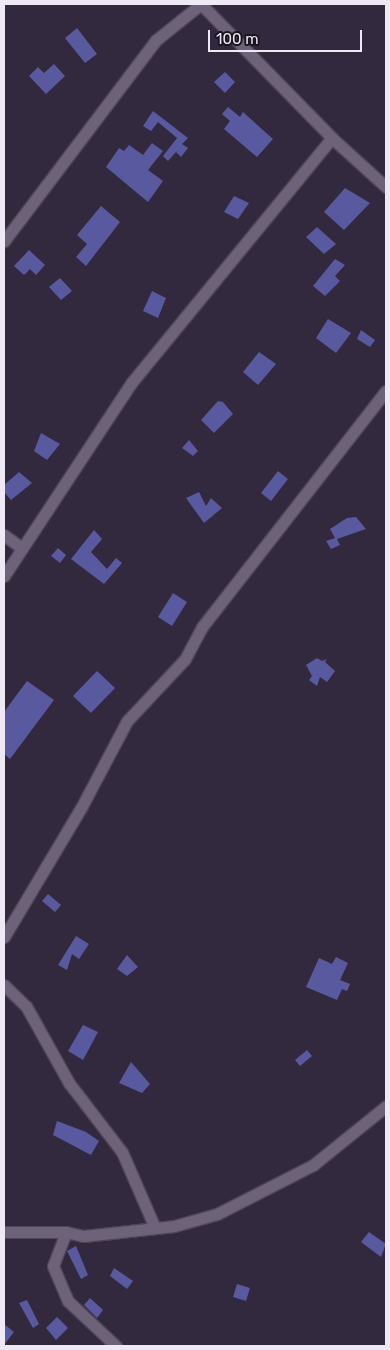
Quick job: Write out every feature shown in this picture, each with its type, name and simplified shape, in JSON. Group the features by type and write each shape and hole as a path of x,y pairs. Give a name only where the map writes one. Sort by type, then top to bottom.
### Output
{"street":[{"path":"4,241 156,40 201,4 332,138 386,187"},
{"path":"4,576 132,382 332,138"},
{"path":"4,937 82,806 127,720 186,659 202,627 386,391"},
{"path":"4,535 22,548"},
{"path":"4,985 26,1006 69,1083 122,1152 155,1228"},
{"path":"4,1232 66,1232 84,1236 155,1228 217,1214 276,1186 312,1165 386,1106"},
{"path":"66,1232 53,1266 68,1301 116,1346"}],"building":[{"path":"77,28 97,54 85,63 65,38"},
{"path":"54,64 65,76 46,94 29,76 38,67 44,73"},
{"path":"225,72 235,82 225,93 214,82"},
{"path":"228,107 240,117 243,112 273,139 257,157 224,129 230,121 222,114"},
{"path":"153,111 188,138 182,144 188,148 181,157 176,152 168,161 163,156 177,138 158,122 151,131 143,126"},
{"path":"152,143 163,151 148,170 163,181 148,202 106,167 119,148 124,151 129,145 143,155"},
{"path":"345,188 370,203 344,230 324,212"},
{"path":"234,196 249,203 238,219 224,212"},
{"path":"101,206 120,222 86,266 76,257 87,244 77,235"},
{"path":"317,227 336,244 324,254 306,237"},
{"path":"29,250 45,265 36,275 30,269 24,275 14,266"},
{"path":"335,259 345,265 335,276 340,281 325,296 313,286"},
{"path":"60,278 72,291 61,300 49,287"},
{"path":"152,291 166,298 158,318 143,311"},
{"path":"328,319 351,333 336,353 316,338"},
{"path":"361,330 375,340 370,347 357,339"},
{"path":"259,352 276,364 258,385 243,372"},
{"path":"218,401 223,402 233,414 214,433 201,420"},
{"path":"41,433 60,444 47,460 34,451"},
{"path":"189,440 198,451 193,456 182,448"},
{"path":"278,471 288,479 271,501 261,493"},
{"path":"19,472 32,483 11,500 4,492 4,485"},
{"path":"199,492 206,506 211,498 222,508 204,523 186,498"},
{"path":"356,517 366,529 337,539 340,545 331,549 326,541 335,538 330,529 347,518"},
{"path":"94,530 102,539 91,552 107,569 116,558 122,563 104,584 71,559"},
{"path":"58,548 66,555 60,563 51,556"},
{"path":"173,593 187,602 172,626 158,617"},
{"path":"317,658 322,661 327,659 325,662 335,671 327,682 320,677 317,686 309,680 312,676 306,665"},
{"path":"97,671 115,688 91,713 73,696"},
{"path":"27,681 54,700 10,759 4,754 4,712"},
{"path":"48,894 61,905 55,912 42,901"},
{"path":"76,936 89,944 79,959 72,954 67,970 58,965"},
{"path":"127,955 138,967 127,976 117,969"},
{"path":"336,957 348,963 340,980 350,984 347,991 342,989 337,1000 306,987 319,958 332,964"},
{"path":"83,1025 98,1032 83,1060 68,1051"},
{"path":"307,1050 312,1056 300,1066 295,1060"},
{"path":"131,1062 150,1084 142,1093 119,1083"},
{"path":"57,1121 86,1132 99,1141 91,1155 53,1135"},
{"path":"369,1232 386,1244 381,1257 361,1242"},
{"path":"76,1246 88,1275 81,1279 67,1251"},
{"path":"114,1268 133,1281 127,1289 110,1276"},
{"path":"237,1284 250,1288 246,1301 233,1297"},
{"path":"90,1298 103,1310 97,1318 84,1305"},
{"path":"27,1300 39,1324 33,1328 19,1303"},
{"path":"57,1317 68,1328 56,1340 46,1328"},
{"path":"4,1324 14,1332 4,1345"}]}
